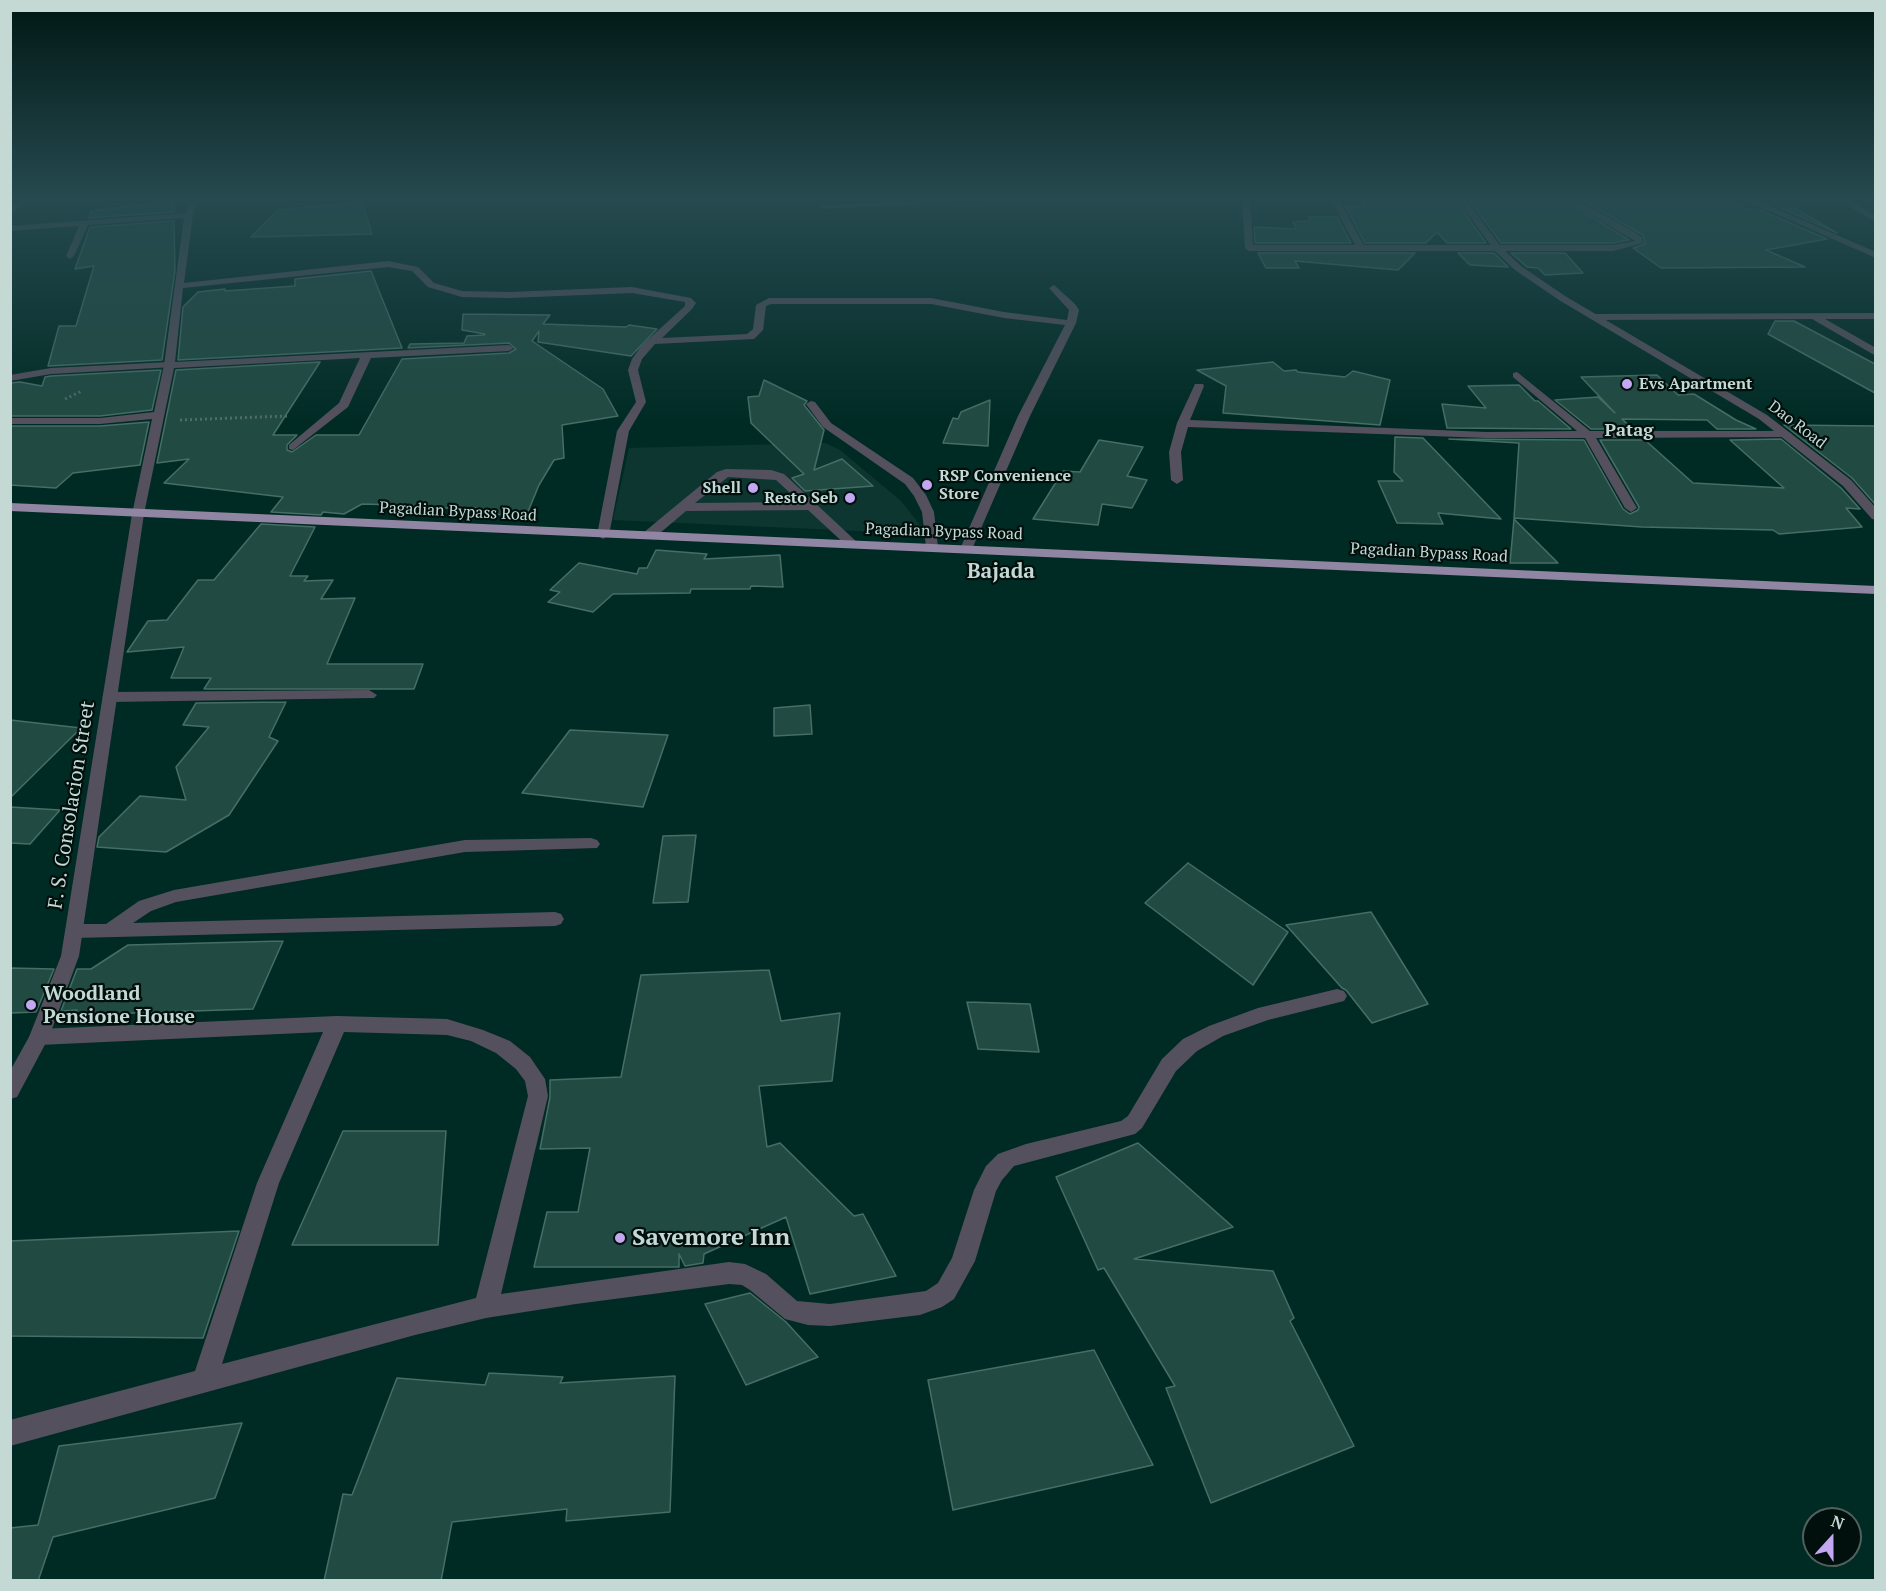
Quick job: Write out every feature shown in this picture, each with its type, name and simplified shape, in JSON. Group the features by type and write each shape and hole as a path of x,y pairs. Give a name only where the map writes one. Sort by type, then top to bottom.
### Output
{"highway":[{"name":"Pagadian Bypass Road","path":"10,507 1875,590"}],"street":[{"name":"F. S. Consolacion Street","path":"10,1091 39,1036 70,956 138,514 169,365 181,274"},
{"path":"179,286 291,274"},
{"path":"420,274 431,285 462,294 509,295 632,290 688,300 691,303 690,307 652,341 637,359 633,370 640,402 623,431 603,535"},
{"name":"Dao Road","path":"1528,274 1542,286 1711,385 1786,434 1847,483 1875,516"},
{"path":"966,549 1024,416 1071,322 1074,310 1072,306 1053,288"},
{"path":"652,341 750,337 758,330 762,303 774,301 931,302 1004,315 1071,322"},
{"path":"1815,316 1875,352"},
{"path":"1593,317 1875,316"},
{"path":"10,378 51,371 509,348"},
{"path":"293,447 344,405 367,355"},
{"path":"1516,375 1589,436 1631,508"},
{"path":"1177,480 1175,452 1183,423 1199,386"},
{"path":"811,404 827,425 909,481 920,495 928,512 932,548"},
{"path":"14,421 158,418"},
{"path":"1183,423 1380,432 1589,436 1786,434"},
{"path":"648,537 726,473 777,475 853,544"},
{"path":"682,507 812,507"},
{"path":"110,697 369,694"},
{"path":"110,930 145,906 174,896 465,846 591,844"},
{"path":"75,931 555,919"},
{"path":"10,1432 486,1307 729,1273 745,1275 758,1282 783,1305 793,1311 808,1314 830,1315 920,1304 946,1291 963,1261 985,1190 994,1173 1006,1160 1127,1128 1135,1122 1169,1065 1190,1045 1216,1031 1265,1013 1336,996"},
{"path":"39,1036 337,1024 447,1028 476,1035 503,1047 524,1063 535,1079 538,1096 486,1307"},
{"path":"204,1381 268,1183 337,1024"}],"path":[{"path":"14,421 84,390"},
{"path":"158,418 287,416"}],"shaded area":[{"path":"825,443 840,450 901,501 927,534 613,520 629,448"}],"building":[{"path":"92,274 175,274 162,360 48,366 59,326 76,326"},
{"path":"340,274 372,274 402,348 178,360 183,307 198,292 295,286 295,279"},
{"path":"463,314 550,315 543,324 626,327 629,325 657,329 631,356 538,342 539,331 532,341 603,389 618,416 562,425 564,458 554,460 539,485 527,514 475,515 478,508 362,504 344,514 271,512 283,497 164,483 189,459 157,463 176,370 320,362 273,435 297,435 287,445 287,450 292,452 316,435 359,435 402,359 509,353 516,349 509,343 408,348 410,344 464,343 467,336 485,334 462,330"},
{"path":"1775,321 1794,321 1875,364 1875,393 1768,334"},
{"path":"1273,362 1284,371 1296,370 1345,377 1353,371 1390,380 1380,425 1223,413 1226,386 1197,370"},
{"path":"161,370 152,410 100,416 10,416 10,383 20,382 42,386 45,377 51,376"},
{"path":"1657,375 1678,395 1694,394 1736,420 1756,429 1717,429 1707,420 1622,419 1633,429 1591,429 1555,400 1598,397 1615,413 1581,377"},
{"path":"764,380 807,401 804,405 824,430 814,470 842,459 873,486 805,491 792,478 804,474 751,423 748,397 759,396"},
{"path":"1519,385 1535,401 1538,401 1571,429 1447,428 1442,404 1486,408 1468,386"},
{"path":"990,400 988,446 943,443 953,418 958,419 961,412"},
{"path":"149,422 140,465 73,473 56,488 10,485 10,426 100,426"},
{"path":"1784,425 1875,426 1875,504 1852,478"},
{"path":"1395,437 1423,438 1501,519 1438,513 1443,524 1397,523 1378,481 1403,481 1394,472"},
{"path":"1449,439 1584,440 1623,509 1630,514 1639,507 1600,440 1645,440 1693,483 1784,488 1730,440 1781,439 1841,488 1860,509 1846,508 1862,527 1779,534 1773,530 1642,527 1514,518 1519,443"},
{"path":"1099,440 1143,447 1127,476 1147,480 1132,508 1102,504 1098,525 1033,519 1063,471 1080,472"},
{"path":"1514,519 1558,563 1510,563"},
{"path":"261,524 315,527 290,576 308,576 304,581 333,580 321,599 355,598 327,664 423,664 414,689 204,689 211,678 171,678 184,647 127,652 148,621 167,620 198,580 214,580"},
{"path":"656,550 707,554 704,559 780,555 783,587 751,586 750,589 691,589 690,593 613,594 593,612 548,602 560,592 550,590 579,563 637,574 639,568 647,568"},
{"path":"286,702 269,737 278,741 229,815 166,852 97,847 99,837 140,796 186,800 176,767 209,727 183,725 196,703"},
{"path":"810,705 812,734 774,736 774,708"},
{"path":"10,720 81,728 10,798"},
{"path":"570,730 668,735 643,807 522,793"},
{"path":"10,807 60,810 30,844 10,843"},
{"path":"696,835 688,902 653,903 663,836"},
{"path":"1188,863 1288,932 1253,985 1145,903"},
{"path":"1371,912 1428,1004 1372,1023 1346,990 1286,925"},
{"path":"283,941 253,1009 74,1015 77,1010 61,1011 77,969 91,969 128,945"},
{"path":"10,968 54,969 36,1012 10,1013"},
{"path":"769,970 781,1021 840,1013 832,1081 759,1086 767,1147 780,1143 854,1216 863,1214 896,1276 810,1294 786,1217 704,1254 703,1263 685,1266 679,1254 679,1267 534,1267 547,1212 578,1212 590,1148 540,1149 550,1097 550,1080 621,1077 641,975"},
{"path":"967,1002 1030,1004 1039,1052 978,1049"},
{"path":"343,1131 446,1131 438,1245 292,1245"},
{"path":"1138,1143 1233,1227 1134,1259 1273,1271 1294,1318 1290,1321 1354,1446 1211,1503 1166,1388 1175,1386 1104,1268 1098,1270 1056,1177"},
{"path":"239,1231 203,1338 10,1336 10,1241"},
{"path":"750,1293 786,1322 818,1357 746,1385 705,1304"},
{"path":"1094,1350 1153,1465 953,1510 928,1380"},
{"path":"489,1373 563,1377 560,1383 675,1376 670,1512 566,1521 567,1509 452,1522 441,1581 324,1581 343,1494 352,1495 397,1378 485,1385"},
{"path":"242,1423 215,1498 53,1537 38,1581 10,1581 10,1528 38,1525 59,1446"}],"place":[{"name":"Evs Apartment","path":"1627,384"},
{"name":"RSP Convenience Store","path":"927,485"},
{"name":"Shell","path":"753,488"},
{"name":"Resto Seb","path":"850,498"},
{"name":"Woodland Pensione House","path":"31,1005"},
{"name":"Savemore Inn","path":"620,1238"}],"district":[{"name":"Patag","path":"1629,431"},
{"name":"Bajada","path":"1001,572"}]}
